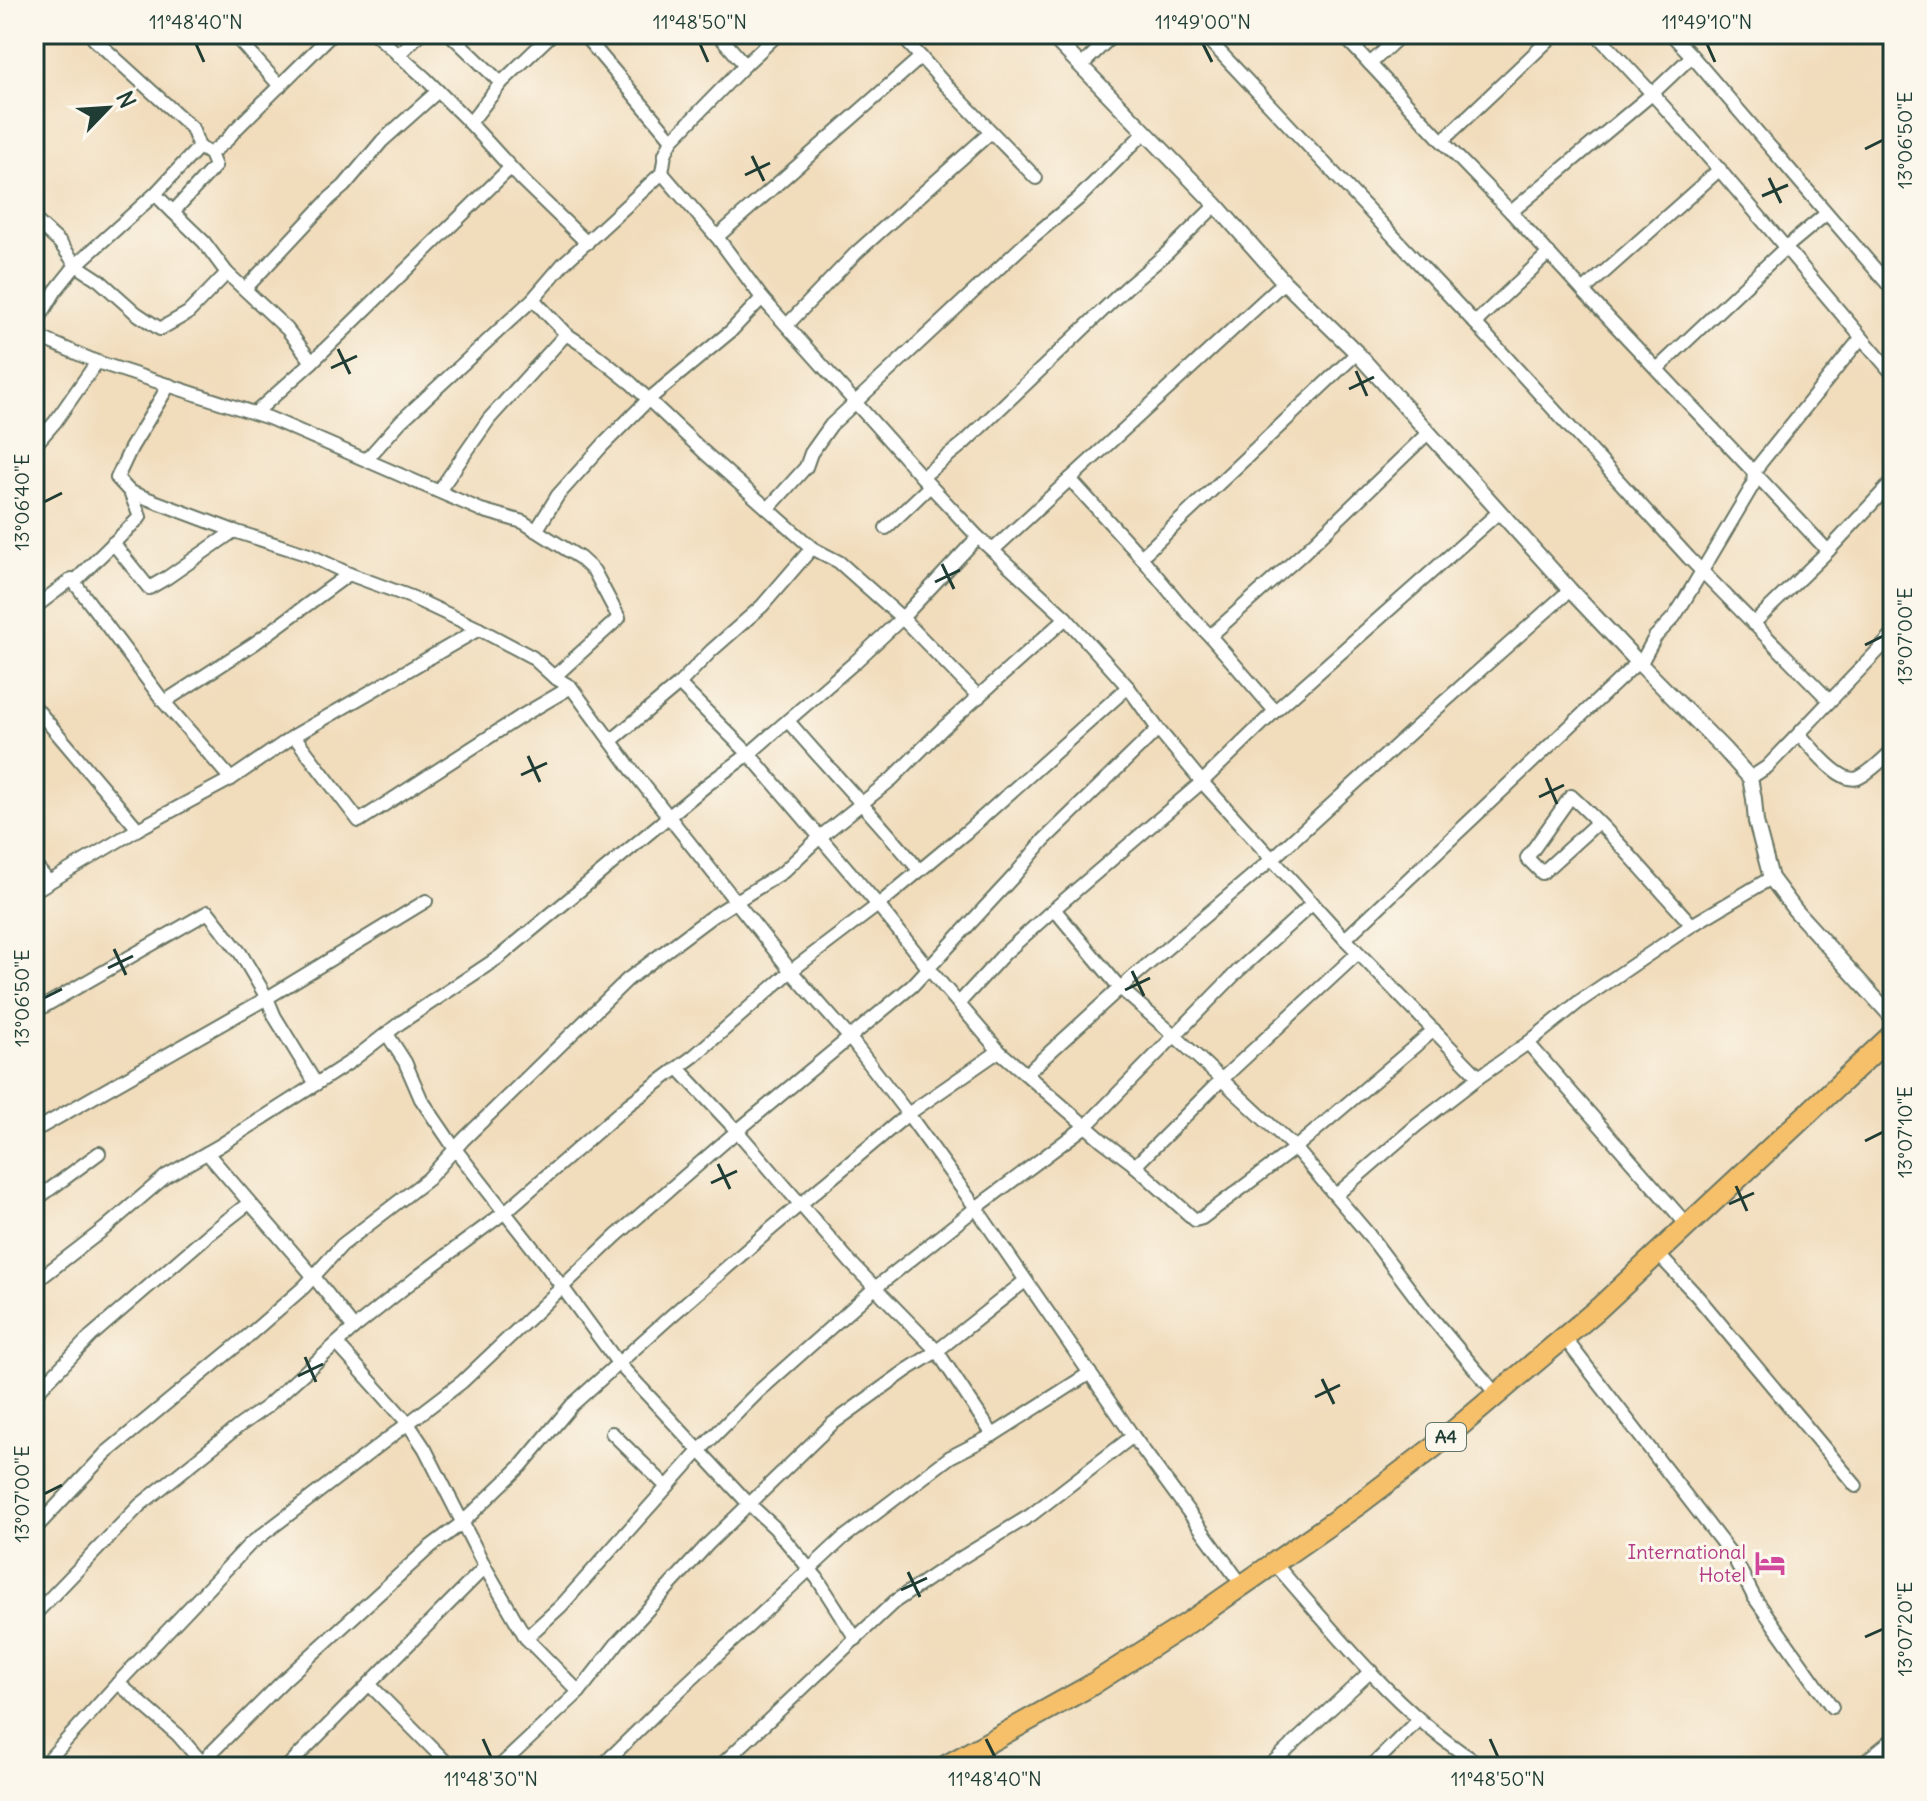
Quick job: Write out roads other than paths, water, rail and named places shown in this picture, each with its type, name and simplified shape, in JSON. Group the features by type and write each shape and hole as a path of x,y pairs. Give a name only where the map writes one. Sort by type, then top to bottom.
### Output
{"highway":[{"name":"A4","path":"944,1767 1088,1687 1188,1623 1359,1504 1497,1395 1599,1308 1893,1034"}],"street":[{"path":"233,34 280,86"},
{"path":"34,327 56,290 76,265 204,151 227,140 332,34"},
{"path":"375,34 425,78 510,168 587,243"},
{"path":"398,55 420,34"},
{"path":"450,34 501,83"},
{"path":"470,123 501,83 552,34"},
{"path":"583,34 672,140"},
{"path":"718,34 745,65"},
{"path":"367,459 401,421 533,299 563,264 662,173 665,154 672,140 778,34"},
{"path":"900,34 1036,178"},
{"path":"1050,34 1216,205 1284,282 1357,353 1570,590 1750,778 1756,822 1771,878 1795,910 1893,1018"},
{"path":"1081,66 1114,34"},
{"path":"1203,34 1475,323 1701,571 1829,700"},
{"path":"1342,34 1828,551"},
{"path":"1370,64 1402,34"},
{"path":"1442,141 1555,34"},
{"path":"1596,34 1720,169 1784,249 1893,374"},
{"path":"1671,34 1893,290"},
{"path":"94,39 192,128 215,166 173,212"},
{"path":"1511,212 1653,93 1692,56"},
{"path":"717,237 921,57"},
{"path":"245,289 344,186 382,141 438,91"},
{"path":"787,325 856,253 991,132"},
{"path":"768,509 806,467 811,453 831,425 1029,240 1078,199 1145,132"},
{"path":"255,413 312,362 510,168"},
{"path":"1583,291 1720,169"},
{"path":"662,173 717,237 762,298 926,481 978,537 1066,618 1128,687 1202,782 1358,953 1479,1077"},
{"path":"155,194 204,242 227,273 287,329 312,362"},
{"path":"886,528 926,481 974,433 1216,205"},
{"path":"1657,369 1784,249 1826,214"},
{"path":"34,219 60,243 76,265 160,329 188,313 227,273"},
{"path":"1475,323 1549,253"},
{"path":"993,550 1284,282"},
{"path":"536,531 558,495 648,400 731,331 762,298"},
{"path":"533,299 566,334 586,347 648,400 812,548 839,562 902,618 979,697"},
{"path":"439,491 489,419 566,334"},
{"path":"34,335 97,362 255,413 481,510 523,522 580,558 594,571 619,618 554,677"},
{"path":"1345,939 1639,662 1655,637 1674,617 1753,485 1754,471 1861,338"},
{"path":"1141,557 1357,353"},
{"path":"34,446 97,362"},
{"path":"74,582 140,517 130,492 117,478 131,448 169,385"},
{"path":"1210,636 1301,555 1429,432"},
{"path":"1070,479 1275,711"},
{"path":"1753,624 1828,551 1893,481"},
{"path":"130,492 309,555 411,597 532,657 554,677 571,687 791,971 849,1037 908,1114 1133,1436 1242,1585"},
{"path":"959,1003 1004,954 1202,782 1275,711 1499,512"},
{"path":"113,543 149,588 234,531"},
{"path":"34,1283 166,1176 350,1062 400,1023 498,958 788,721 902,618 978,537"},
{"path":"611,741 679,684 762,606 812,548"},
{"path":"164,702 255,643 349,574"},
{"path":"34,608 72,579 164,702 231,779"},
{"path":"1026,1074 1120,988 1272,859 1570,590"},
{"path":"34,1530 106,1453 248,1336 314,1277 342,1245 428,1179 627,980 711,917 783,872 820,837 892,779 942,729 1066,618"},
{"path":"34,891 138,829 231,779 294,736 479,629"},
{"path":"1750,778 1767,767 1893,635"},
{"path":"679,684 749,754 999,1051 1195,1220 1202,1218 1295,1148 1434,1030"},
{"path":"294,736 359,821 571,687"},
{"path":"34,1615 140,1505 266,1407 354,1328 505,1212 629,1104 678,1068 791,971 965,833 1128,687"},
{"path":"34,706 138,829"},
{"path":"788,721 919,870"},
{"path":"42,1767 249,1545 462,1382 561,1287 737,1131 912,986 1044,840 1158,729"},
{"path":"1799,734 1839,775 1849,780 1860,778 1893,750"},
{"path":"1598,822 1542,873 1527,858 1571,796 1598,822 1633,856 1692,925"},
{"path":"34,864 49,882"},
{"path":"1336,1195 1417,1125 1580,1001 1692,925 1771,878"},
{"path":"34,1131 267,998 426,901"},
{"path":"526,1638 561,1606 700,1450 758,1392 875,1288 1087,1125 1239,970 1313,903"},
{"path":"1054,909 1120,988 1295,1148 1497,1395"},
{"path":"34,1012 208,912 241,954 316,1084"},
{"path":"1135,1166 1221,1080 1358,953"},
{"path":"387,1034 405,1062 421,1099 455,1149 618,1363 774,1527 817,1578 856,1639"},
{"path":"1528,1043 1688,1226"},
{"path":"118,1683 178,1735 205,1764 285,1679 430,1547 462,1523 521,1466 572,1405 618,1363 908,1114 999,1051"},
{"path":"678,1068 875,1288 937,1351 993,1435"},
{"path":"34,1201 99,1153"},
{"path":"207,1153 354,1328"},
{"path":"34,1395 91,1336 249,1203"},
{"path":"1657,1253 1697,1296 1856,1486"},
{"path":"499,1767 579,1692 619,1641 708,1544 832,1424 937,1351 1025,1281"},
{"path":"1563,1336 1734,1558 1754,1597 1832,1707"},
{"path":"337,1344 407,1422 425,1449 485,1567 526,1638 579,1692"},
{"path":"601,1767 842,1539 950,1457 993,1435 1090,1373"},
{"path":"612,1433 667,1487"},
{"path":"719,1767 894,1602 1031,1515 1133,1436"},
{"path":"1275,1564 1418,1720 1484,1767"},
{"path":"292,1766 485,1567"},
{"path":"1268,1767 1371,1671"},
{"path":"369,1684 451,1767"},
{"path":"1371,1767 1418,1720"},
{"path":"1858,1767 1893,1739"},
{"path":"612,1756 625,1767"}],"place":[{"name":"International Hotel","path":"1770,1563"}]}
